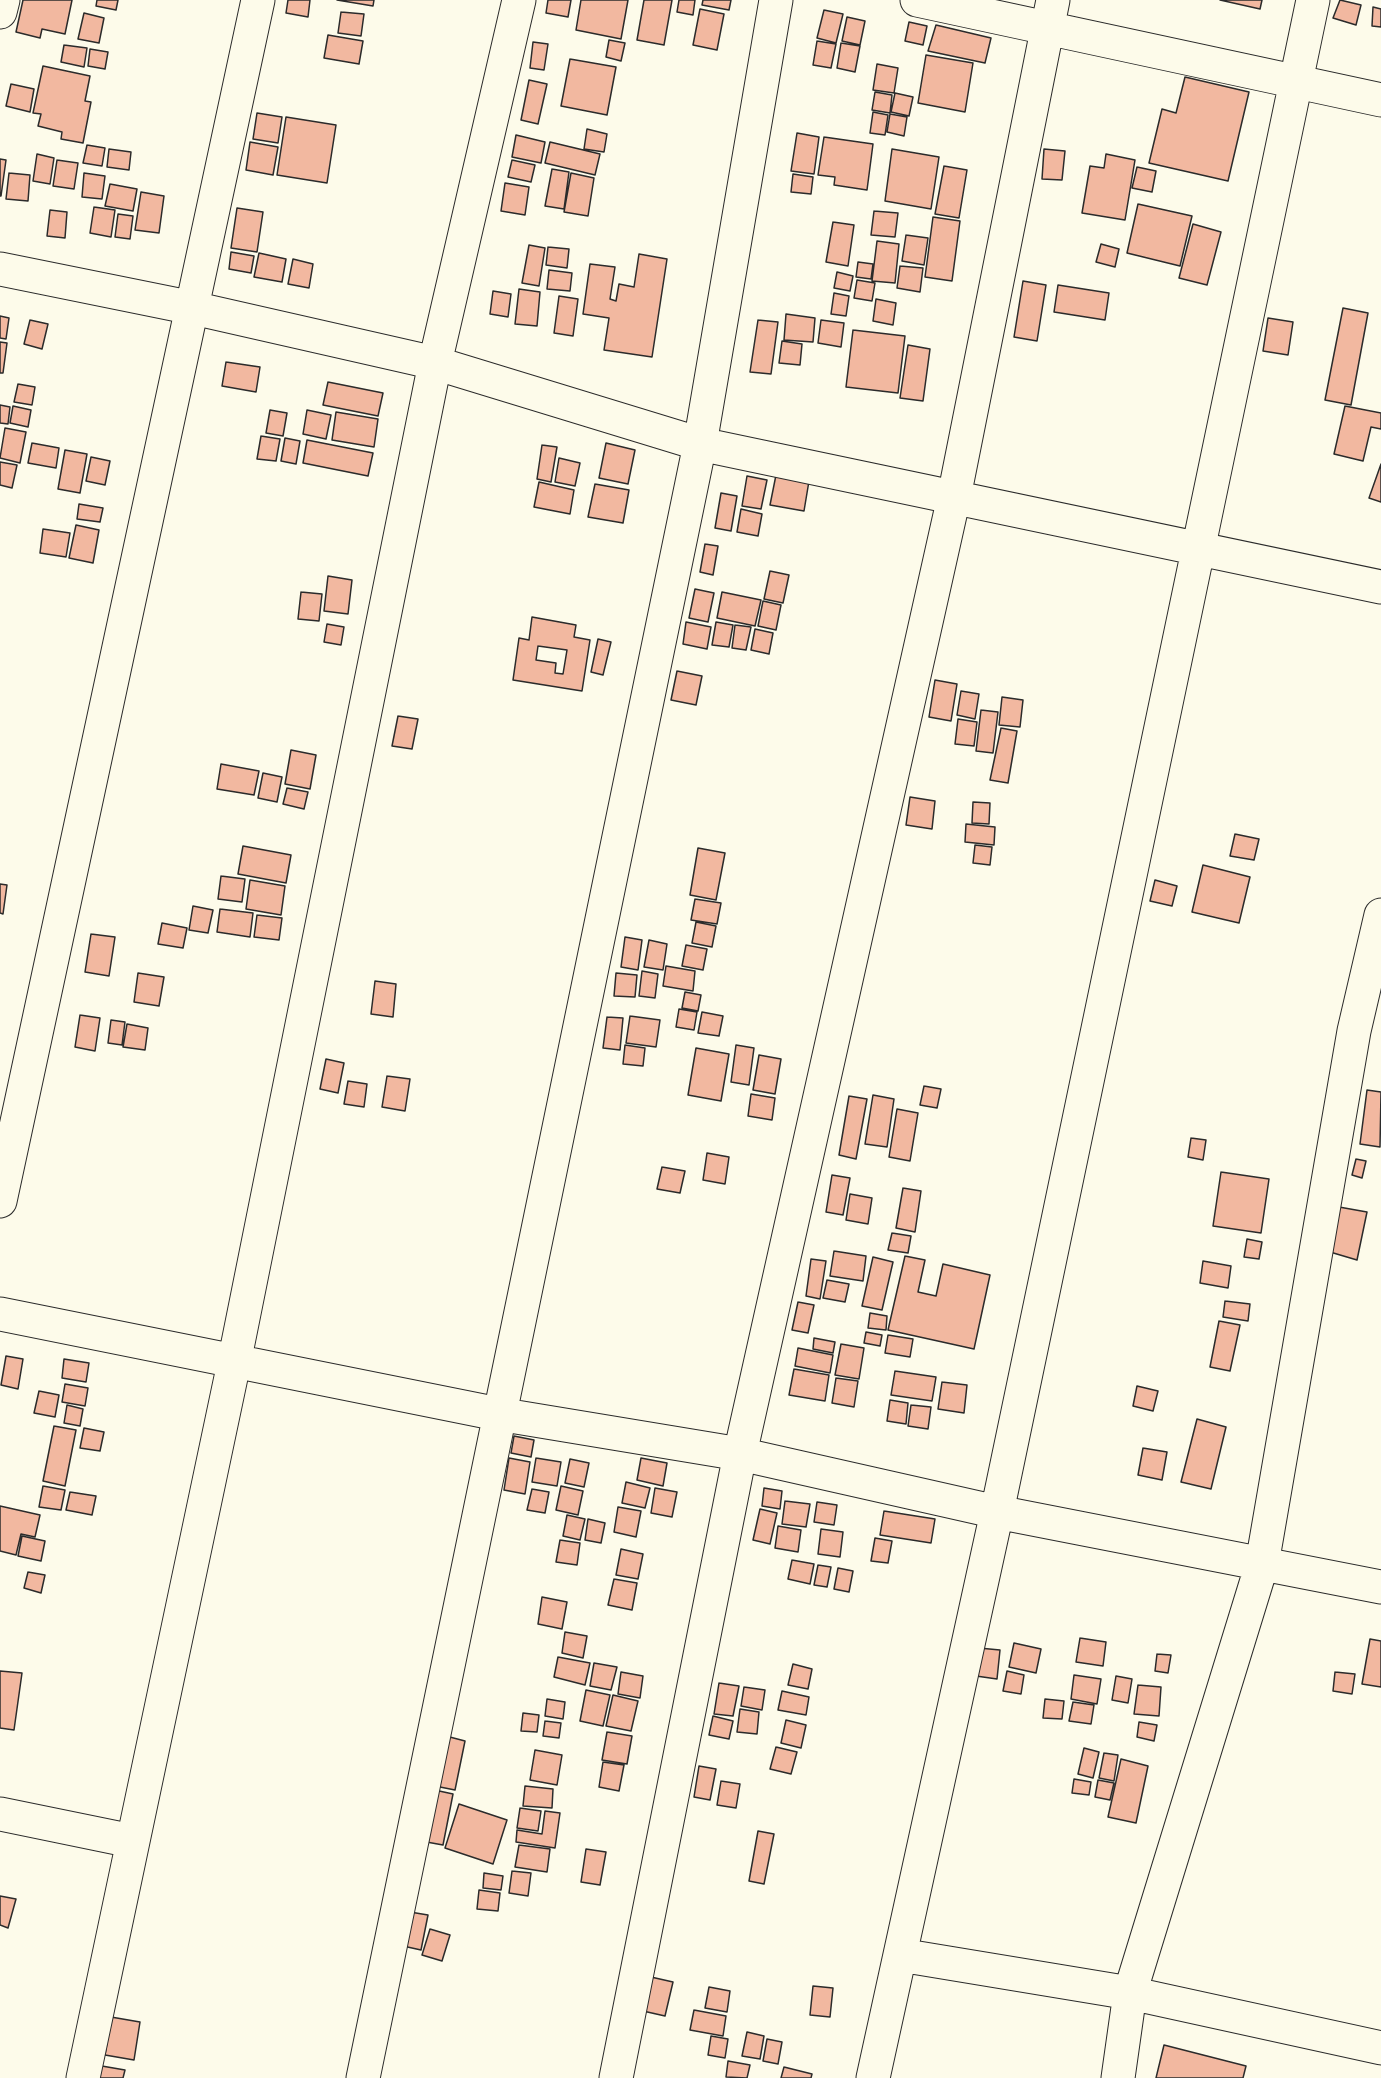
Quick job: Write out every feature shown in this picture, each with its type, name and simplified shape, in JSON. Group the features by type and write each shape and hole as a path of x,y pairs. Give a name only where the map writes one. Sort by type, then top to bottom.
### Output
{"street":[{"path":"0,12 3,0"},
{"path":"0,1201 258,0"},
{"path":"83,2078 234,1363 435,363 519,0"},
{"path":"363,2078 498,1414 700,444 776,0"},
{"path":"917,0 1050,15 1294,82 1381,100"},
{"path":"873,2078 997,1512 1200,549 1294,82 1313,0"},
{"path":"616,2078 740,1454 954,497 1050,15"},
{"path":"0,269 193,308 435,363 700,444 1381,587"},
{"path":"1118,2078 1130,1993 1262,1564 1367,1035 1381,915"},
{"path":"0,1314 234,1363 498,1414 740,1454 997,1512 1381,1587"},
{"path":"0,1814 132,1841"},
{"path":"900,1955 1130,1993 1381,2048"}],"building":[{"path":"23,0 72,0 65,34 42,29 40,38 16,32"},
{"path":"97,0 118,0 116,10 96,6"},
{"path":"288,0 310,0 308,17 286,13"},
{"path":"337,0 374,0 373,6"},
{"path":"548,0 571,0 568,17 546,13"},
{"path":"581,0 628,0 621,39 576,30"},
{"path":"644,0 672,0 664,45 637,40"},
{"path":"679,0 695,0 693,15 677,12"},
{"path":"703,0 731,0 729,10 702,5"},
{"path":"1220,0 1262,0 1260,9"},
{"path":"1340,0 1361,5 1356,25 1333,18"},
{"path":"1373,7 1381,9 1381,27 1372,26"},
{"path":"700,9 724,14 717,50 693,45"},
{"path":"824,10 843,14 836,43 817,38"},
{"path":"341,12 364,14 361,36 338,33"},
{"path":"84,13 104,18 99,43 78,39"},
{"path":"847,17 865,21 860,45 842,41"},
{"path":"909,22 927,26 923,45 905,41"},
{"path":"936,25 991,38 985,63 928,51"},
{"path":"328,35 363,41 359,64 324,58"},
{"path":"609,40 625,43 621,61 606,57"},
{"path":"817,41 836,44 831,68 813,65"},
{"path":"533,42 548,44 544,70 530,68"},
{"path":"841,43 860,46 855,72 837,68"},
{"path":"64,45 87,48 84,67 61,62"},
{"path":"90,49 108,52 105,69 88,66"},
{"path":"926,55 973,63 965,112 918,103"},
{"path":"570,59 616,67 607,115 561,106"},
{"path":"877,64 898,68 894,93 873,90"},
{"path":"43,66 90,76 85,101 91,102 83,143 61,139 62,132 38,126 41,114 33,113"},
{"path":"1185,77 1249,92 1228,181 1149,163 1162,109 1176,113"},
{"path":"529,80 547,84 538,124 521,120"},
{"path":"11,84 34,89 30,112 6,106"},
{"path":"875,92 892,95 890,113 872,110"},
{"path":"895,93 913,97 909,116 891,112"},
{"path":"873,112 888,115 885,135 870,133"},
{"path":"257,113 282,117 278,143 253,139"},
{"path":"890,114 907,117 904,136 887,132"},
{"path":"286,117 336,125 327,183 277,175"},
{"path":"587,129 607,134 604,152 584,149"},
{"path":"797,133 819,137 814,174 791,171"},
{"path":"516,135 545,142 541,163 512,157"},
{"path":"824,137 873,144 867,190 834,185 835,177 818,175"},
{"path":"250,142 278,147 273,175 246,170"},
{"path":"550,142 600,154 595,175 545,163"},
{"path":"87,145 105,148 102,166 83,163"},
{"path":"109,149 131,152 129,170 107,167"},
{"path":"892,149 939,157 931,209 885,201"},
{"path":"1044,149 1065,151 1062,180 1042,179"},
{"path":"37,154 54,158 50,184 33,181"},
{"path":"1106,154 1135,160 1125,220 1082,213 1090,166 1104,168"},
{"path":"0,159 6,160 1,196 0,196"},
{"path":"57,160 78,163 74,189 53,186"},
{"path":"512,160 535,165 531,182 508,177"},
{"path":"944,166 967,170 959,218 935,214"},
{"path":"1137,167 1156,171 1152,192 1132,188"},
{"path":"552,169 569,172 564,209 545,206"},
{"path":"9,173 30,175 28,201 6,199"},
{"path":"84,173 105,176 102,199 82,197"},
{"path":"571,173 594,178 588,216 564,212"},
{"path":"793,174 813,177 811,194 791,192"},
{"path":"505,183 529,187 525,215 501,211"},
{"path":"110,184 137,189 133,211 105,206"},
{"path":"141,192 164,196 159,233 135,230"},
{"path":"1138,204 1192,216 1180,266 1127,253"},
{"path":"94,207 115,210 111,237 90,233"},
{"path":"237,208 263,212 257,252 231,248"},
{"path":"50,210 67,212 65,238 47,236"},
{"path":"874,211 898,213 895,237 871,235"},
{"path":"118,214 133,216 130,239 115,237"},
{"path":"933,217 960,221 952,281 925,277"},
{"path":"833,222 854,225 848,266 826,262"},
{"path":"1193,224 1221,232 1207,285 1179,278"},
{"path":"906,235 928,238 924,265 902,261"},
{"path":"877,241 899,244 895,283 872,281"},
{"path":"1101,244 1119,249 1115,267 1096,262"},
{"path":"529,245 545,248 539,286 522,283"},
{"path":"548,247 569,249 567,268 546,265"},
{"path":"231,252 254,256 251,273 229,269"},
{"path":"259,253 286,259 282,282 254,277"},
{"path":"639,254 667,259 652,357 604,350 609,318 583,314 590,264 615,267 610,299 616,301 619,284 634,287"},
{"path":"293,259 313,264 309,288 288,284"},
{"path":"858,262 873,264 871,279 856,277"},
{"path":"900,266 923,268 920,292 897,288"},
{"path":"549,270 572,273 570,291 547,289"},
{"path":"837,272 853,276 850,291 834,288"},
{"path":"857,280 875,283 872,301 854,298"},
{"path":"1023,281 1046,285 1037,341 1014,337"},
{"path":"1058,285 1109,293 1105,320 1054,312"},
{"path":"519,289 540,292 537,326 515,324"},
{"path":"493,291 511,294 508,317 490,314"},
{"path":"834,293 849,296 846,316 831,314"},
{"path":"559,296 578,299 573,336 554,333"},
{"path":"876,299 896,303 893,325 873,321"},
{"path":"1343,308 1368,313 1351,405 1325,400"},
{"path":"786,314 815,318 813,342 784,340"},
{"path":"0,316 9,318 6,339 0,338"},
{"path":"1268,318 1293,322 1288,355 1263,351"},
{"path":"30,320 48,324 42,349 24,344"},
{"path":"758,320 778,322 771,374 750,372"},
{"path":"821,320 844,323 841,347 818,343"},
{"path":"853,330 905,336 898,393 846,387"},
{"path":"782,341 802,344 800,365 779,363"},
{"path":"0,342 7,343 3,373 0,373"},
{"path":"908,345 930,349 923,401 900,398"},
{"path":"226,362 260,367 256,392 222,386"},
{"path":"328,382 383,393 378,416 323,405"},
{"path":"18,384 35,387 32,405 14,402"},
{"path":"0,405 10,407 8,424 0,423"},
{"path":"13,406 31,410 28,427 10,423"},
{"path":"1345,406 1381,413 1381,429 1371,427 1363,461 1334,454"},
{"path":"270,410 287,413 283,436 266,433"},
{"path":"307,410 331,415 326,439 303,434"},
{"path":"336,412 378,419 374,447 332,440"},
{"path":"5,428 26,432 20,463 0,458"},
{"path":"261,436 280,439 276,461 257,459"},
{"path":"285,438 300,441 296,464 281,461"},
{"path":"307,440 373,453 368,476 303,463"},
{"path":"32,443 59,448 56,468 28,463"},
{"path":"606,443 635,450 628,484 599,478"},
{"path":"542,445 557,447 551,482 537,479"},
{"path":"65,450 87,454 80,493 58,489"},
{"path":"91,457 110,461 105,485 86,481"},
{"path":"559,458 580,463 575,486 555,482"},
{"path":"0,462 17,465 12,488 0,485"},
{"path":"1381,464 1381,502 1369,498"},
{"path":"776,475 809,481 804,511 770,505"},
{"path":"747,476 767,480 761,509 742,506"},
{"path":"539,482 574,490 570,514 534,507"},
{"path":"595,484 629,490 623,523 588,517"},
{"path":"721,493 737,496 731,531 715,528"},
{"path":"79,504 103,508 100,522 77,519"},
{"path":"741,509 762,514 758,536 737,532"},
{"path":"76,525 99,530 93,563 69,558"},
{"path":"43,529 70,533 66,557 40,553"},
{"path":"705,544 718,546 713,575 700,572"},
{"path":"770,571 789,575 783,603 764,599"},
{"path":"328,576 352,580 348,614 324,611"},
{"path":"695,589 714,593 708,622 689,618"},
{"path":"301,592 322,594 319,621 298,619"},
{"path":"722,592 761,600 755,626 717,618"},
{"path":"763,601 781,605 776,630 758,626"},
{"path":"532,617 576,625 574,637 590,640 582,691 513,680 519,638 529,640","holes":["538,646 567,650 563,674 555,673 556,663 536,660"]},
{"path":"686,622 711,627 707,649 683,644"},
{"path":"716,622 733,625 729,647 712,645"},
{"path":"327,624 344,627 341,645 324,642"},
{"path":"735,625 751,627 746,650 732,648"},
{"path":"755,629 773,633 769,654 751,650"},
{"path":"598,639 611,642 603,675 591,672"},
{"path":"677,671 702,676 696,705 671,700"},
{"path":"935,680 957,684 951,721 929,717"},
{"path":"961,691 979,694 975,719 957,715"},
{"path":"1002,697 1023,700 1020,727 999,725"},
{"path":"981,710 998,712 993,753 976,751"},
{"path":"398,716 418,719 412,749 392,746"},
{"path":"958,719 977,722 974,746 955,744"},
{"path":"1001,728 1017,731 1008,783 990,780"},
{"path":"291,750 316,755 310,789 285,784"},
{"path":"221,764 259,771 254,795 217,789"},
{"path":"263,773 282,777 277,802 258,798"},
{"path":"287,788 308,792 304,809 283,804"},
{"path":"910,797 935,801 932,829 906,825"},
{"path":"973,802 990,803 989,824 972,823"},
{"path":"966,824 995,827 994,845 965,842"},
{"path":"1235,834 1259,839 1254,860 1230,856"},
{"path":"975,845 992,847 990,865 973,863"},
{"path":"243,846 291,855 286,883 238,874"},
{"path":"698,848 725,853 716,900 690,895"},
{"path":"1203,865 1250,877 1239,923 1192,912"},
{"path":"221,876 245,879 242,902 218,899"},
{"path":"250,880 285,886 281,915 246,909"},
{"path":"1155,880 1177,886 1172,906 1150,901"},
{"path":"0,884 7,885 3,914 0,913"},
{"path":"695,899 721,903 717,924 691,920"},
{"path":"193,906 213,910 208,933 189,930"},
{"path":"220,909 253,913 250,937 217,932"},
{"path":"257,915 282,918 279,940 254,937"},
{"path":"696,922 716,926 712,947 692,943"},
{"path":"162,923 187,928 183,948 158,944"},
{"path":"91,934 115,937 109,976 85,972"},
{"path":"625,937 642,940 638,970 621,967"},
{"path":"649,940 667,944 663,970 644,967"},
{"path":"686,945 707,949 703,970 682,966"},
{"path":"666,966 695,971 693,991 663,986"},
{"path":"642,971 658,974 655,998 639,996"},
{"path":"138,973 164,977 159,1006 134,1002"},
{"path":"616,973 637,975 635,997 614,996"},
{"path":"375,981 396,984 393,1017 371,1014"},
{"path":"685,992 701,995 698,1011 682,1008"},
{"path":"679,1009 697,1012 694,1030 676,1027"},
{"path":"702,1012 723,1016 719,1036 698,1033"},
{"path":"80,1015 100,1018 95,1051 75,1047"},
{"path":"630,1016 660,1020 656,1047 626,1043"},
{"path":"607,1017 623,1018 620,1050 603,1048"},
{"path":"111,1020 125,1022 122,1045 108,1043"},
{"path":"127,1024 148,1028 145,1050 123,1047"},
{"path":"625,1045 645,1048 643,1066 623,1064"},
{"path":"736,1045 754,1048 749,1085 731,1082"},
{"path":"696,1048 729,1054 721,1101 688,1095"},
{"path":"759,1055 781,1059 775,1094 753,1090"},
{"path":"326,1059 344,1063 338,1093 320,1089"},
{"path":"387,1076 410,1079 405,1111 382,1107"},
{"path":"348,1081 367,1084 364,1107 344,1104"},
{"path":"924,1086 941,1089 937,1108 920,1105"},
{"path":"1367,1090 1381,1092 1380,1147 1360,1144"},
{"path":"751,1094 775,1098 772,1120 748,1116"},
{"path":"873,1095 894,1099 887,1147 865,1144"},
{"path":"849,1096 867,1099 856,1159 839,1155"},
{"path":"897,1109 918,1113 910,1161 889,1157"},
{"path":"1191,1138 1206,1140 1203,1160 1188,1157"},
{"path":"707,1153 729,1157 725,1184 703,1180"},
{"path":"1356,1159 1366,1161 1362,1178 1352,1175"},
{"path":"662,1167 685,1171 680,1193 657,1189"},
{"path":"1221,1172 1269,1179 1261,1233 1213,1226"},
{"path":"832,1175 850,1178 843,1215 826,1212"},
{"path":"903,1188 921,1191 915,1232 896,1228"},
{"path":"850,1194 872,1198 868,1224 846,1220"},
{"path":"1339,1207 1367,1212 1357,1260 1330,1252"},
{"path":"892,1233 911,1236 908,1253 888,1250"},
{"path":"1247,1239 1262,1242 1259,1259 1244,1257"},
{"path":"834,1251 866,1256 863,1281 830,1276"},
{"path":"905,1256 925,1260 918,1292 936,1296 943,1264 990,1275 974,1349 888,1330"},
{"path":"873,1257 893,1262 882,1310 862,1306"},
{"path":"811,1259 826,1261 820,1299 806,1296"},
{"path":"1203,1261 1231,1266 1228,1288 1200,1283"},
{"path":"827,1280 849,1284 845,1302 823,1298"},
{"path":"1225,1301 1250,1304 1248,1321 1223,1317"},
{"path":"798,1302 814,1305 808,1333 792,1330"},
{"path":"870,1313 887,1316 886,1330 868,1328"},
{"path":"1219,1321 1240,1325 1230,1371 1210,1367"},
{"path":"866,1332 882,1335 880,1346 864,1343"},
{"path":"888,1335 913,1339 910,1357 885,1353"},
{"path":"814,1338 835,1342 833,1353 813,1349"},
{"path":"841,1344 864,1348 859,1379 835,1375"},
{"path":"798,1348 833,1355 830,1373 795,1366"},
{"path":"6,1356 23,1359 18,1389 1,1385"},
{"path":"64,1359 89,1363 86,1382 62,1378"},
{"path":"794,1369 829,1375 825,1401 789,1395"},
{"path":"895,1371 936,1377 932,1401 891,1395"},
{"path":"836,1378 858,1381 854,1407 832,1403"},
{"path":"942,1382 967,1385 964,1413 938,1409"},
{"path":"65,1384 88,1388 85,1406 62,1402"},
{"path":"1137,1386 1158,1391 1153,1411 1133,1406"},
{"path":"39,1391 59,1395 55,1417 34,1413"},
{"path":"890,1400 908,1403 906,1424 887,1421"},
{"path":"67,1405 83,1409 80,1426 64,1423"},
{"path":"911,1405 931,1407 928,1429 908,1426"},
{"path":"1197,1419 1226,1427 1211,1489 1181,1482"},
{"path":"54,1426 76,1430 65,1486 43,1481"},
{"path":"84,1428 104,1432 100,1451 80,1448"},
{"path":"514,1436 534,1440 531,1457 511,1453"},
{"path":"1143,1448 1167,1452 1162,1480 1138,1475"},
{"path":"509,1458 530,1462 525,1494 504,1490"},
{"path":"536,1458 561,1462 557,1486 532,1482"},
{"path":"641,1458 667,1463 663,1486 637,1480"},
{"path":"570,1459 589,1463 584,1487 565,1483"},
{"path":"626,1482 650,1488 645,1508 622,1503"},
{"path":"43,1486 65,1490 61,1510 39,1507"},
{"path":"561,1486 583,1491 578,1515 556,1510"},
{"path":"655,1488 677,1492 672,1517 651,1513"},
{"path":"764,1488 782,1491 780,1509 762,1506"},
{"path":"532,1489 549,1492 545,1513 527,1510"},
{"path":"70,1492 96,1496 92,1515 66,1510"},
{"path":"785,1501 810,1504 806,1527 782,1524"},
{"path":"817,1502 837,1505 834,1525 814,1522"},
{"path":"0,1506 40,1515 35,1537 21,1534 16,1555 0,1551"},
{"path":"618,1507 641,1511 636,1537 614,1532"},
{"path":"760,1509 777,1513 770,1544 753,1540"},
{"path":"884,1511 935,1519 931,1543 880,1535"},
{"path":"567,1515 585,1519 580,1540 563,1536"},
{"path":"588,1519 605,1523 601,1543 585,1540"},
{"path":"778,1526 801,1530 798,1552 775,1548"},
{"path":"821,1529 843,1532 840,1557 818,1554"},
{"path":"22,1536 45,1541 41,1561 18,1556"},
{"path":"875,1538 892,1541 888,1563 871,1561"},
{"path":"560,1540 580,1543 577,1565 556,1562"},
{"path":"621,1549 643,1554 638,1579 616,1575"},
{"path":"792,1560 814,1564 810,1584 788,1579"},
{"path":"818,1565 831,1567 827,1587 814,1585"},
{"path":"838,1568 853,1571 849,1592 834,1589"},
{"path":"28,1572 45,1575 41,1593 24,1588"},
{"path":"614,1579 637,1583 632,1610 608,1605"},
{"path":"542,1597 567,1602 562,1629 538,1624"},
{"path":"565,1632 587,1636 583,1658 562,1653"},
{"path":"1080,1638 1106,1642 1103,1666 1076,1662"},
{"path":"1370,1639 1381,1641 1381,1687 1362,1684"},
{"path":"1014,1643 1041,1649 1036,1673 1009,1667"},
{"path":"979,1648 1000,1650 997,1679 976,1676"},
{"path":"1157,1654 1171,1655 1168,1673 1155,1671"},
{"path":"558,1657 590,1663 585,1685 554,1677"},
{"path":"594,1663 617,1667 611,1690 590,1686"},
{"path":"793,1664 812,1669 808,1689 788,1685"},
{"path":"0,1671 22,1673 14,1730 0,1728"},
{"path":"1007,1671 1024,1675 1021,1694 1003,1691"},
{"path":"621,1672 643,1676 640,1698 618,1694"},
{"path":"1335,1672 1355,1674 1352,1694 1333,1691"},
{"path":"1074,1675 1101,1679 1097,1704 1071,1699"},
{"path":"1116,1676 1132,1679 1128,1703 1112,1700"},
{"path":"719,1683 739,1686 733,1716 714,1714"},
{"path":"1138,1685 1161,1687 1159,1716 1134,1714"},
{"path":"744,1687 765,1690 762,1710 741,1706"},
{"path":"586,1690 610,1695 603,1726 580,1721"},
{"path":"782,1691 809,1697 806,1715 778,1710"},
{"path":"613,1695 638,1701 631,1731 606,1726"},
{"path":"547,1699 565,1702 563,1719 545,1716"},
{"path":"1045,1699 1064,1701 1062,1719 1043,1718"},
{"path":"1073,1702 1094,1705 1091,1724 1069,1721"},
{"path":"740,1709 759,1712 757,1734 737,1732"},
{"path":"523,1713 539,1715 537,1732 521,1731"},
{"path":"713,1716 733,1721 729,1739 709,1735"},
{"path":"786,1720 806,1725 801,1748 781,1743"},
{"path":"545,1721 561,1723 559,1738 543,1736"},
{"path":"1139,1722 1157,1725 1154,1741 1137,1737"},
{"path":"607,1732 632,1736 627,1764 602,1760"},
{"path":"446,1736 465,1741 455,1790 435,1786"},
{"path":"776,1747 797,1752 791,1774 770,1769"},
{"path":"1084,1748 1099,1752 1093,1778 1078,1774"},
{"path":"535,1750 562,1755 557,1785 530,1780"},
{"path":"1104,1753 1118,1755 1114,1781 1099,1778"},
{"path":"1121,1759 1148,1766 1136,1823 1108,1817"},
{"path":"603,1762 624,1765 619,1791 599,1787"},
{"path":"699,1766 716,1769 710,1800 694,1797"},
{"path":"1074,1779 1091,1782 1089,1795 1072,1793"},
{"path":"1098,1780 1114,1783 1110,1800 1095,1797"},
{"path":"721,1781 740,1784 736,1808 717,1805"},
{"path":"525,1786 553,1789 552,1808 523,1806"},
{"path":"430,1789 453,1794 443,1845 421,1841"},
{"path":"459,1804 507,1820 493,1864 445,1848"},
{"path":"520,1808 541,1811 538,1831 517,1828"},
{"path":"545,1811 560,1813 555,1848 516,1842 517,1830 542,1834"},
{"path":"758,1831 774,1834 764,1884 749,1881"},
{"path":"519,1845 550,1849 547,1872 515,1867"},
{"path":"586,1849 606,1852 600,1885 581,1882"},
{"path":"512,1871 531,1873 528,1896 509,1893"},
{"path":"484,1873 503,1876 501,1890 483,1888"},
{"path":"479,1890 500,1893 498,1911 477,1909"},
{"path":"0,1896 16,1899 8,1928 0,1925"},
{"path":"410,1912 428,1915 421,1950 403,1946"},
{"path":"430,1929 450,1935 442,1961 422,1955"},
{"path":"651,1977 673,1982 665,2016 643,2011"},
{"path":"813,1986 833,1988 830,2017 810,2015"},
{"path":"709,1987 730,1991 727,2012 705,2008"},
{"path":"694,2010 726,2016 723,2036 690,2030"},
{"path":"111,2017 140,2022 134,2060 105,2055"},
{"path":"747,2032 764,2036 760,2059 742,2056"},
{"path":"711,2036 728,2039 725,2058 708,2055"},
{"path":"767,2039 782,2042 778,2064 763,2061"},
{"path":"1164,2045 1246,2066 1243,2078 1156,2078"},
{"path":"728,2061 750,2065 747,2078 726,2077"},
{"path":"96,2065 125,2070 123,2078 94,2078"},
{"path":"784,2067 812,2074 811,2078 781,2078"}]}
